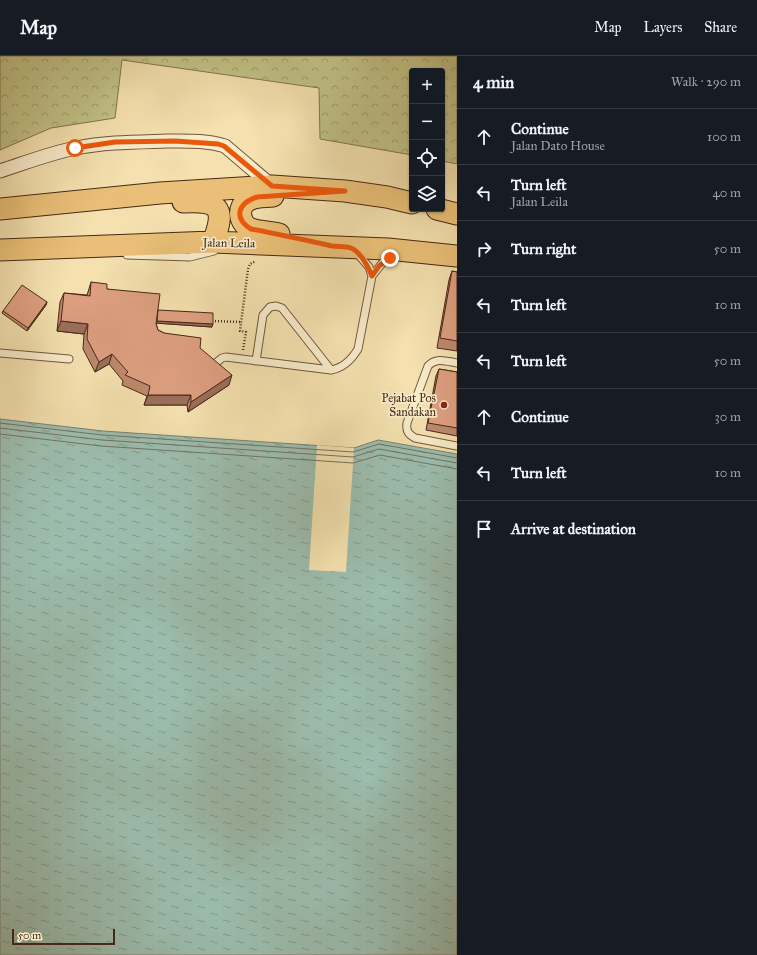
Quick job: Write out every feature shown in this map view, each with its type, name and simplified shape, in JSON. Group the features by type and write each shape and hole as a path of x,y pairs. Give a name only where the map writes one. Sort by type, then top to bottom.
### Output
{"main road":[{"path":"0,209 160,193 272,186 345,191 388,197 409,202"},
{"path":"343,247 251,229 245,225 241,219 240,210 243,203 257,197 345,191"},
{"path":"94,200 151,205 200,201 207,202 214,206 220,216 213,242"},
{"path":"445,211 457,214"},
{"name":"Jalan Leila","path":"0,250 63,249 213,242 343,247 457,256"}],"street":[{"path":"0,171 75,148 115,142 204,142 224,146 272,186"}],"lane":[{"path":"118,254 190,257 248,243"},
{"path":"343,247 360,256 369,267 372,276"},
{"path":"63,249 110,253"},
{"path":"211,367 222,358 226,357 331,370 337,369 355,355 358,349 372,276 379,266 390,258 418,252"},
{"path":"256,361 263,315 270,307 276,306 282,308 331,370"},
{"path":"0,353 69,359"},
{"path":"457,363 439,360 432,361 428,366 406,429 409,435 415,438 457,446"}],"path":[{"path":"242,358 246,332 240,332 248,268 250,264 260,260"},
{"path":"212,321 241,322"}],"green space":[{"path":"0,56 457,56 457,164 445,162 445,68 409,68 409,154 320,139 319,88 122,60 115,118 51,128 0,150"}],"water":[{"path":"0,419 103,431 354,448 378,440 457,454 457,955 0,955"}],"pier":[{"path":"317,445 354,448 346,572 309,570"}],"building":[{"path":"452,271 457,272 457,341 440,338"},
{"path":"91,282 107,284 107,289 160,294 156,324 158,330 164,333 201,338 200,348 232,375 191,402 191,395 148,395 150,386 125,375 128,372 112,354 99,362 87,339 88,324 61,321 64,293 90,296"},
{"path":"22,285 47,302 28,328 3,311"},
{"path":"158,310 213,313 213,324 157,321"},
{"name":"Pejabat Pos Sandakan","path":"439,369 457,372 457,428 428,423"}],"place":[{"name":"Pejabat Pos Sandakan","path":"444,405"}],"route":[{"path":"75,148 115,142 175,141 204,142 224,146 230,149 272,186 345,191 257,197 243,203 240,210 241,219 245,225 251,229 301,238 334,246 351,248 369,267 372,276 379,266 390,258"}]}
